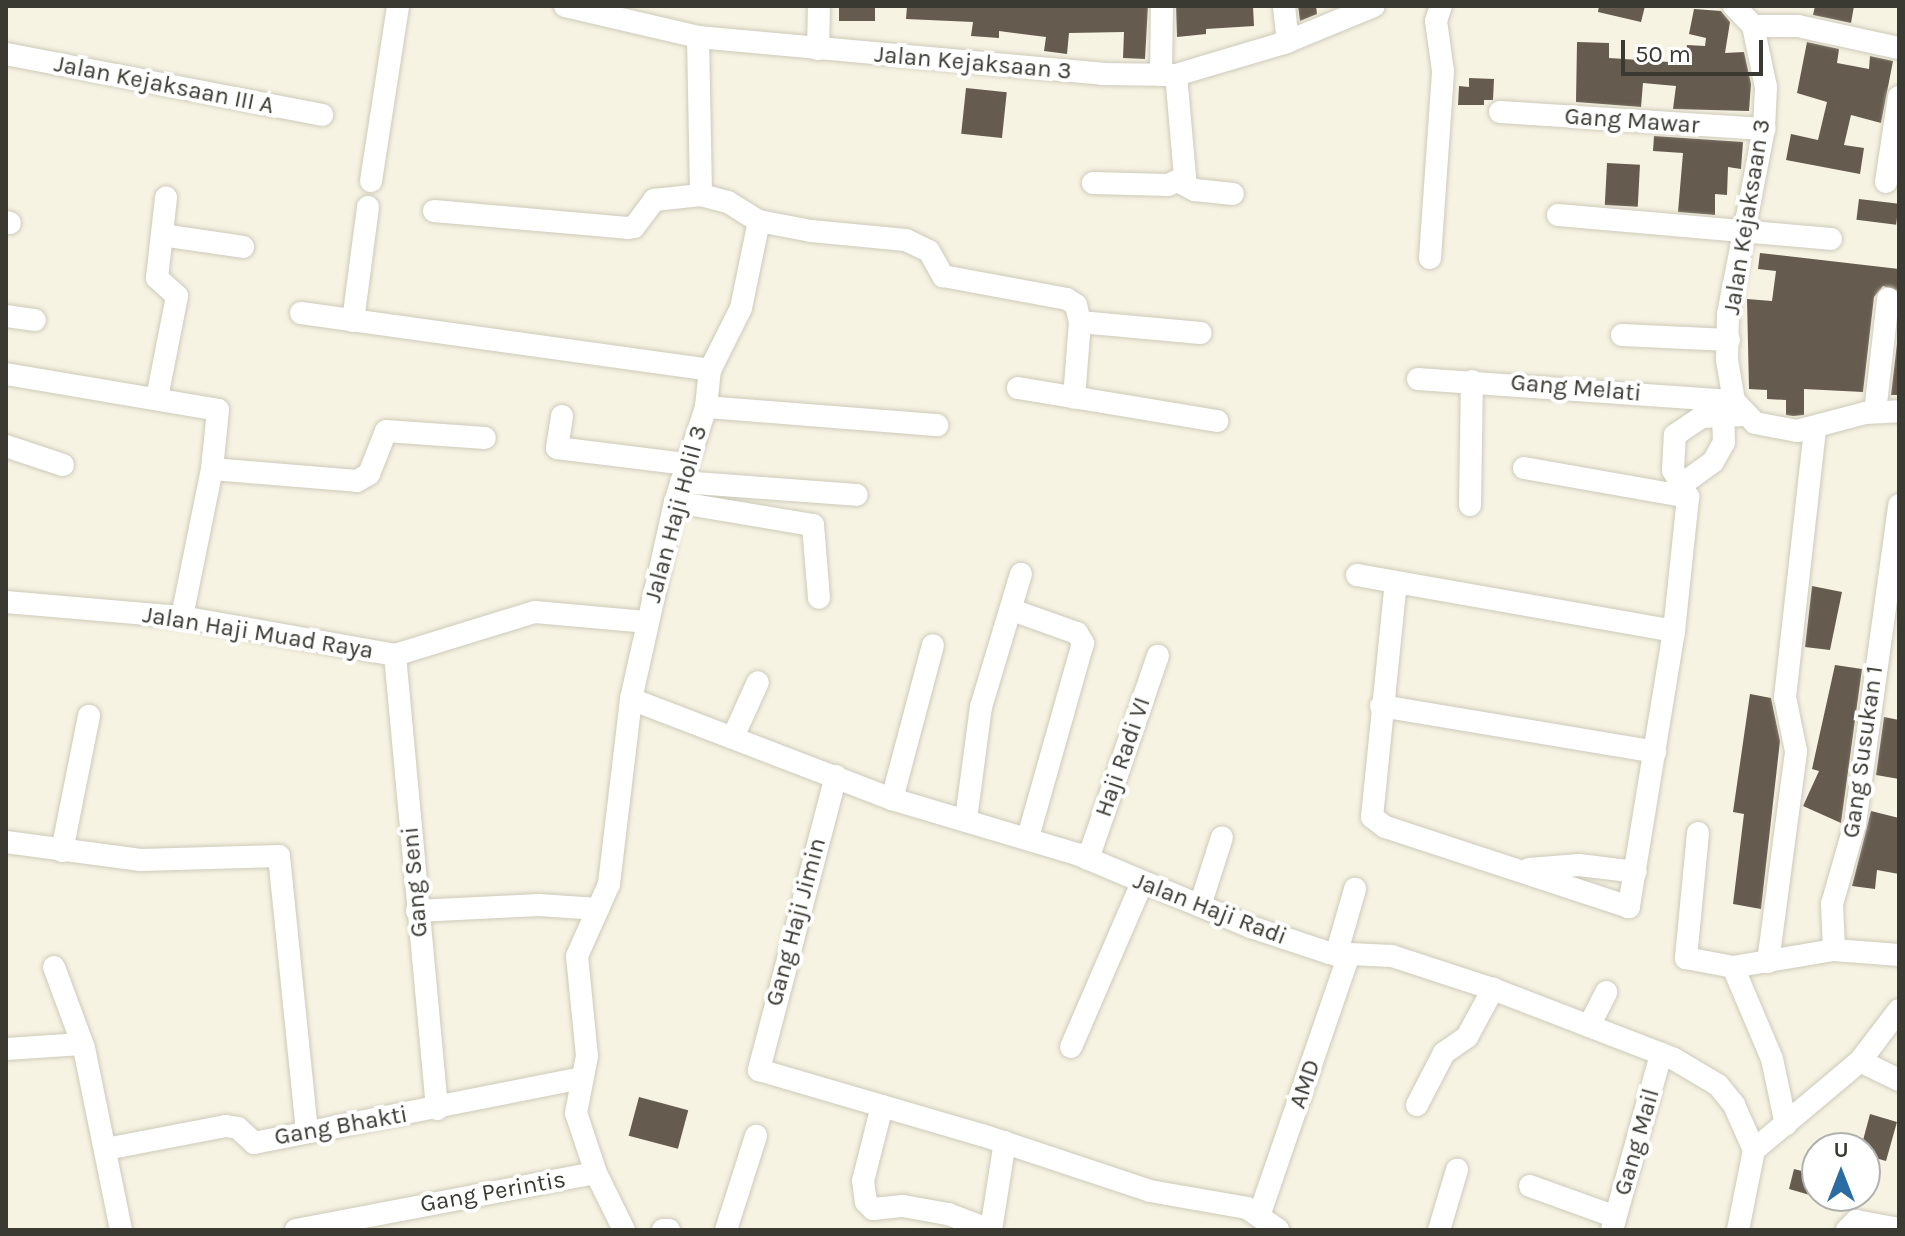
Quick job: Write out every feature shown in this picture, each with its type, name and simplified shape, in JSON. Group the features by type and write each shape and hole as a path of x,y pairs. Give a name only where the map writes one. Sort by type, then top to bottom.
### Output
{"street":[{"path":"371,181 398,6"},
{"name":"Jalan Kejaksaan 3","path":"565,6 615,10 698,37 1168,75 1288,42 1371,7"},
{"path":"818,49 819,6"},
{"path":"1162,6 1168,75 1185,172 1179,182"},
{"path":"1284,6 1288,42"},
{"path":"1430,258 1443,71 1436,21 1441,6"},
{"path":"1734,6 1753,26 1799,16 1899,48"},
{"name":"Jalan Kejaksaan 3","path":"1684,491 1713,462 1724,442 1733,410 1728,314 1764,129 1766,87 1753,26"},
{"path":"698,37 701,195"},
{"name":"Jalan Kejaksaan III A","path":"6,54 322,115"},
{"path":"1886,182 1899,97"},
{"name":"Gang Mawar","path":"1500,112 1764,129"},
{"path":"1093,183 1179,182 1195,190 1233,194"},
{"path":"434,211 627,228 634,227 654,200 701,195 728,202 759,221 919,243 943,276 1067,299 1076,305 1080,322 1074,398"},
{"path":"157,398 177,296 174,289 158,282 166,198"},
{"path":"353,321 368,207"},
{"path":"1558,215 1831,239"},
{"name":"Jalan Haji Holil 3","path":"624,1230 596,1173 576,1113 586,1030 578,1004 577,956 598,909 615,847 631,699 646,622 680,483 706,407 710,370 741,308 759,221"},
{"path":"162,235 243,247"},
{"path":"1875,412 1888,299"},
{"path":"301,313 710,370"},
{"path":"6,316 35,320"},
{"path":"1080,322 1200,333"},
{"path":"1622,335 1729,340"},
{"path":"6,374 218,410 212,469 182,617"},
{"name":"Gang Melati","path":"1418,379 1472,381 1733,410"},
{"path":"1470,505 1472,381"},
{"path":"1018,388 1217,421"},
{"path":"706,407 937,425"},
{"path":"1396,582 1371,801 1376,822 1627,907 1632,902 1674,631 1684,491 1673,470 1675,435 1702,417 1733,410 1778,429 1815,430 1875,412 1899,411"},
{"path":"562,416 557,448 813,525 819,598"},
{"path":"1768,962 1796,751 1785,697 1815,430"},
{"path":"212,469 357,481 369,474 386,431 485,438"},
{"path":"6,446 63,465"},
{"path":"1524,468 1684,491"},
{"path":"680,483 857,495"},
{"name":"Gang Susukan 1","path":"1834,950 1832,904 1855,824 1891,610 1899,505"},
{"path":"966,819 981,707 1021,574"},
{"path":"1357,575 1674,631"},
{"name":"Jalan Haji Muad Raya","path":"6,602 182,617 395,655 535,612 646,622"},
{"path":"1012,610 1077,633 1083,648 1028,838"},
{"path":"892,799 933,645"},
{"name":"Gang Seni","path":"395,655 437,1109"},
{"name":"Haji Radi VI","path":"1088,859 1158,656"},
{"path":"733,737 758,682"},
{"name":"Jalan Haji Radi","path":"631,699 892,799 966,819 1088,859 1200,906 1343,955 1392,956 1493,989 1661,1054 1718,1085 1734,1105 1754,1150"},
{"path":"1381,706 1655,752"},
{"path":"62,851 89,716"},
{"name":"Gang Haji Jimin","path":"836,776 759,1070 882,1106"},
{"path":"1698,833 1686,958 1733,967 1834,950 1899,955"},
{"path":"1200,906 1222,837"},
{"path":"6,842 141,860 274,853 282,862 307,1131"},
{"path":"1524,870 1579,865 1636,872"},
{"path":"1071,1047 1142,883"},
{"name":"AMD","path":"1260,1213 1343,955 1355,889"},
{"path":"417,911 539,905 598,909"},
{"path":"54,967 82,1044 121,1230"},
{"path":"1733,967 1772,1059 1786,1125"},
{"path":"1417,1105 1444,1053 1467,1037 1493,989"},
{"path":"1589,1026 1606,992"},
{"path":"1738,1230 1754,1150 1860,1061 1899,1010"},
{"path":"6,1049 82,1044"},
{"name":"Gang Mail","path":"1614,1223 1661,1054"},
{"path":"1860,1061 1899,1080"},
{"name":"Gang Bhakti","path":"106,1149 226,1126 238,1128 254,1143 581,1078"},
{"path":"1005,1142 990,1230 948,1214 903,1206 873,1209 866,1202 863,1181 882,1106 1005,1142 1150,1191 1260,1213 1278,1230"},
{"path":"726,1230 756,1136"},
{"path":"1439,1230 1457,1170"},
{"name":"Gang Perintis","path":"296,1230 596,1173"},
{"path":"1530,1186 1614,1223"},
{"path":"1847,1230 1856,1221 1899,1229"}],"building":[{"path":"839,6 875,6 875,21 839,21"},
{"path":"907,6 1148,6 1145,59 1123,58 1124,32 1069,33 1067,54 1044,51 1046,37 999,31 999,38 971,36 973,22 906,19"},
{"path":"1176,6 1253,6 1254,26 1206,29 1206,34 1177,37"},
{"path":"1298,6 1316,6 1317,14 1300,21"},
{"path":"1599,6 1645,6 1641,22 1598,12"},
{"path":"1815,6 1854,6 1851,23 1813,15"},
{"path":"1694,9 1721,11 1730,22 1725,53 1744,52 1751,84 1749,111 1673,109 1676,86 1643,83 1641,107 1576,102 1577,42 1609,43 1609,58 1684,63 1687,45 1705,46 1706,38 1689,34"},
{"path":"1807,42 1839,49 1837,63 1869,69 1870,56 1893,61 1881,123 1851,115 1844,145 1864,148 1860,174 1786,160 1791,134 1818,140 1827,102 1797,93"},
{"path":"1469,78 1494,79 1493,100 1484,100 1484,105 1458,105 1459,86 1469,87"},
{"path":"966,88 1007,92 1002,138 961,134"},
{"path":"1654,136 1743,142 1741,169 1728,167 1727,195 1715,194 1715,215 1678,212 1683,153 1653,151"},
{"path":"1607,163 1640,165 1638,207 1605,205"},
{"path":"1859,199 1899,204 1896,225 1856,220"},
{"path":"1760,253 1899,269 1899,291 1883,286 1874,297 1863,392 1804,389 1804,415 1793,416 1786,415 1786,400 1767,399 1767,390 1749,389 1747,299 1772,301 1776,271 1758,269"},
{"path":"1899,326 1899,395 1891,395"},
{"path":"1812,586 1842,592 1830,650 1805,647"},
{"path":"1835,665 1862,669 1841,823 1803,806 1819,771 1812,769"},
{"path":"1750,694 1771,698 1780,741 1761,909 1733,904 1744,814 1733,812"},
{"path":"1884,717 1899,720 1899,779 1876,775"},
{"path":"1871,811 1899,818 1899,874 1877,870 1875,889 1852,886"},
{"path":"639,1097 688,1110 678,1149 629,1136"},
{"path":"1870,1114 1897,1122 1886,1161 1881,1160 1881,1132 1865,1132"},
{"path":"1794,1169 1801,1171 1801,1192 1789,1189"}]}
